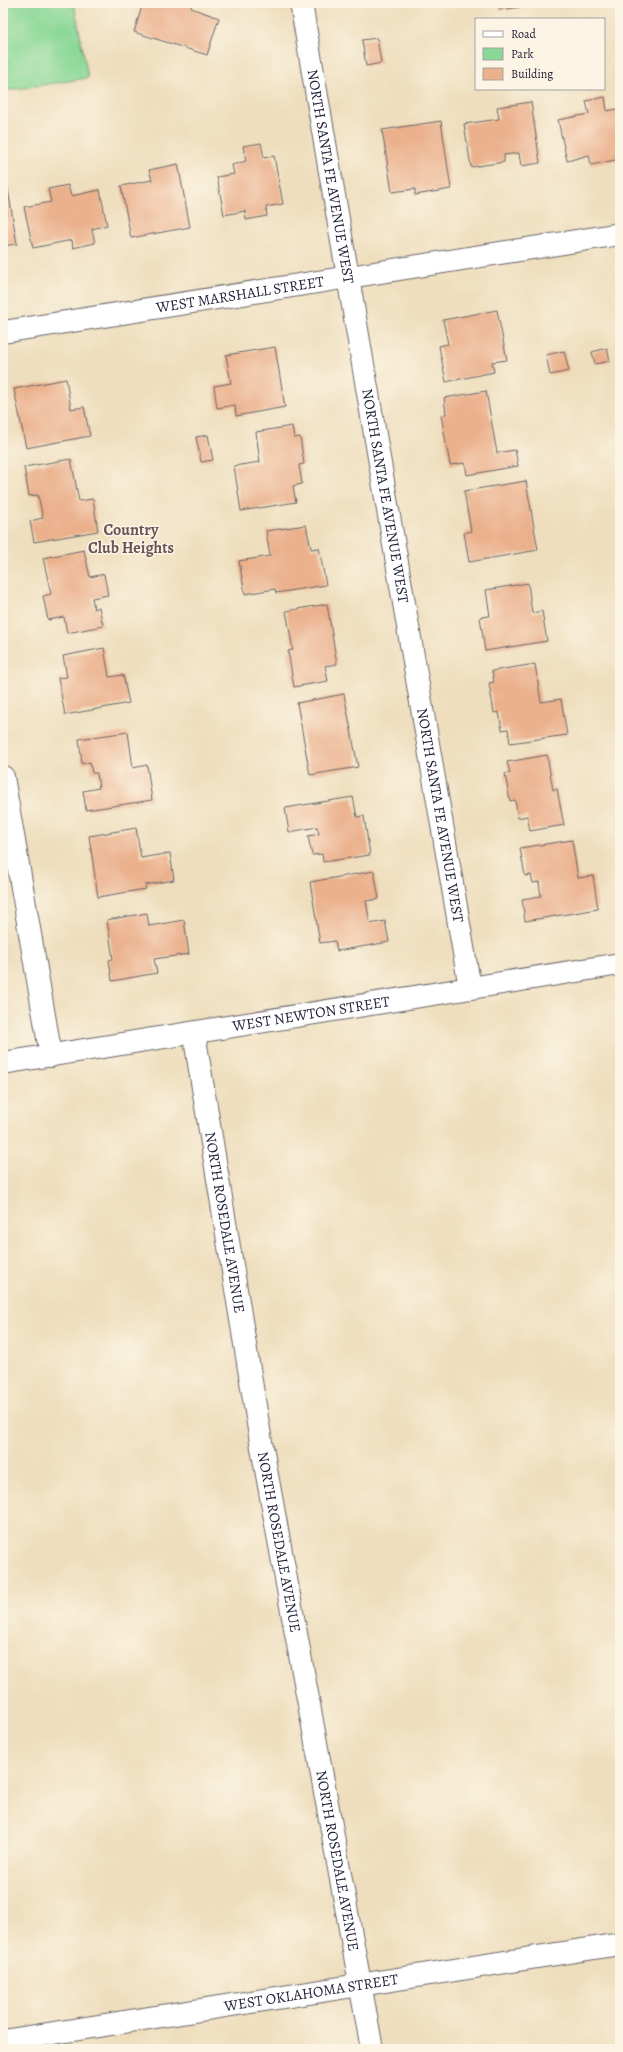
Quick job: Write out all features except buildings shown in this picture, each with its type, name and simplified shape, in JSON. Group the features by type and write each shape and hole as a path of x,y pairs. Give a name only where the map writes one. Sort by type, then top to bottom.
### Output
{"street":[{"name":"NORTH SANTA FE AVENUE WEST","path":"301,3 470,988"},
{"name":"WEST MARSHALL STREET","path":"3,332 620,234"},
{"path":"3,777 51,1056"},
{"name":"WEST NEWTON STREET","path":"3,1063 620,964"},
{"name":"NORTH ROSEDALE AVENUE","path":"194,1033 261,1442 372,2049"},
{"name":"WEST OKLAHOMA STREET","path":"3,2041 620,1944"}],"green space":[{"path":"3,3 74,3 88,78 3,91"}],"district":[{"name":"Country Club Heights","path":"131,539"}]}
